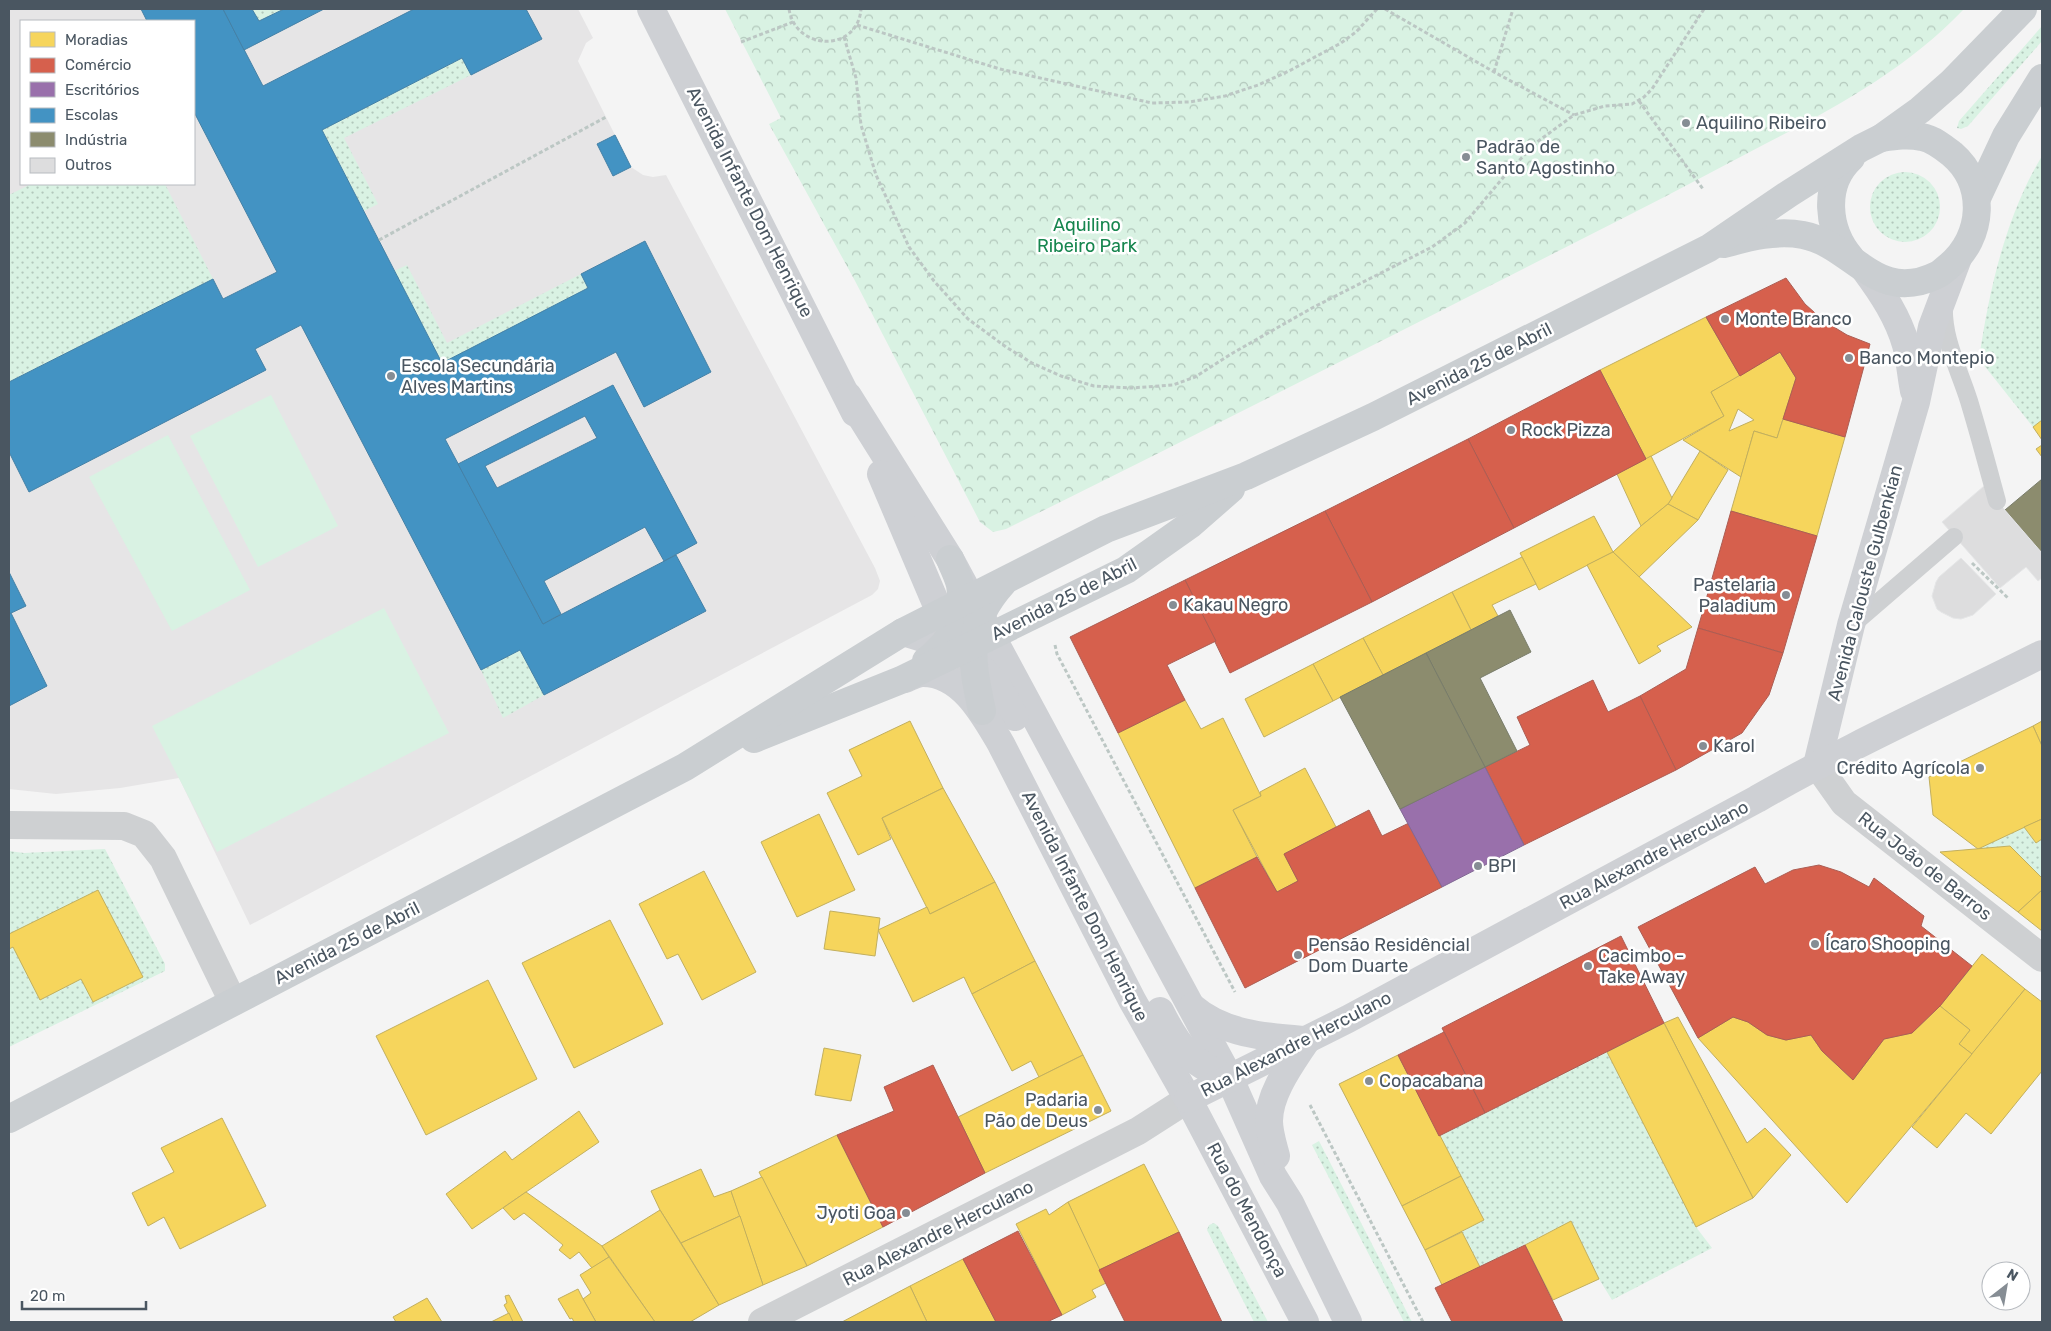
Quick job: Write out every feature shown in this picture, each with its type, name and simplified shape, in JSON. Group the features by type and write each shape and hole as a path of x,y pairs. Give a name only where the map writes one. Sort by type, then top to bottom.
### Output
{"main road":[{"name":"Avenida Infante Dom Henrique","path":"651,9 848,396 922,569 964,631 999,689 1071,816 1100,859 1133,898"},
{"name":"Avenida 25 de Abril","path":"685,767 901,680 964,631 1006,580 1106,529 1246,476 1373,417 1709,248 1763,210 1871,143 1920,110 1952,82 2023,9"},
{"name":"Avenida 25 de Abril","path":"1977,198 2006,136 2042,78"},
{"name":"Avenida 25 de Abril","path":"1709,248 1756,236 1780,233 1803,235 1832,247 1860,267 1875,276 1896,283 1918,282 1939,274 1958,258 1968,245 1978,214 1977,198 1971,177 1959,160 1943,146 1924,137 1903,135 1871,143 1845,163 1835,182 1830,204 1832,226 1841,247 1860,267"},
{"name":"Avenida Calouste Gulbenkian","path":"1816,765 1852,625 1916,402 1932,327 1958,258"},
{"name":"Avenida Calouste Gulbenkian","path":"1860,267 1882,293 1895,317 1906,345 1916,402"},
{"name":"Avenida Infante Dom Henrique","path":"848,396 950,559 982,711"},
{"name":"Avenida 25 de Abril","path":"9,1119 685,767 903,632 964,631 1043,611 1126,570 1190,524 1246,476"},
{"path":"950,559 968,578 979,582 991,583 1006,580"},
{"path":"903,632 920,616 924,607 922,569"},
{"path":"1006,664 1012,638 1016,631 1043,611"},
{"name":"Avenida Infante Dom Henrique","path":"964,631 1006,664 1230,1079"},
{"name":"Rua Alexandre Herculano","path":"1188,1099 1306,1041 1757,800 1816,765 2042,654"},
{"name":"Avenida Infante Dom Henrique","path":"901,680 922,673 942,676 963,690 982,711 1054,846 1132,1000 1188,1099"},
{"path":"1054,846 1088,884 1109,913 1172,1035 1190,1056 1208,1070 1230,1079 1273,1176 1290,1202 1348,1322"},
{"path":"1190,1005 1204,1018 1233,1030 1266,1038 1306,1041 1289,1068 1273,1102 1269,1120 1271,1138 1290,1202"},
{"name":"Rua do Mendonça","path":"1188,1099 1305,1322"}],"street":[{"name":"Rua João de Barros","path":"1816,765 1844,803 2042,958"},
{"path":"9,825 124,826 144,834 163,858 233,1002"},
{"name":"Rua Alexandre Herculano","path":"762,1322 1138,1131 1188,1099"}],"lane":[{"path":"1946,292 1944,307 1948,337 1968,398 1997,501"},
{"path":"1852,625 1952,538"}],"path":[{"path":"789,9 793,22 800,32 818,41 828,42 844,37 857,25 861,9"},
{"path":"857,25 1000,69 1152,102 1189,102 1225,96 1258,85 1289,71 1348,38 1363,26 1377,9"},
{"path":"1385,9 1494,72 1574,115"},
{"path":"1494,72 1512,9"},
{"path":"844,37 856,78 861,125 876,175 909,247 934,281 968,319 1006,347 1032,363 1061,376 1094,386 1131,388 1173,385 1195,377 1231,354 1312,308 1432,247 1465,223 1507,173 1537,142 1574,115 1606,106 1632,104 1652,89 1704,9"},
{"path":"741,42 793,22"},
{"path":"1639,100 1699,180 1703,189"},
{"path":"378,240 606,117"},
{"path":"1952,538 1998,590 2009,599"},
{"path":"1043,611 1056,622 1055,639 1057,654 1239,999 1266,1038"},
{"path":"1289,1068 1326,1134 1423,1322"}],"shaded area":[{"name":"Escola Secundária Alves Martins","path":"9,9 578,9 593,38 586,43 578,61 631,167 643,175 653,177 666,175 875,568 880,581 878,589 872,595 250,925 179,778 120,788 56,794 9,789"}],"green space":[{"path":"252,9 284,9 259,21"},
{"name":"Aquilino Ribeiro Park","path":"725,9 1964,9 1940,32 1889,73 1805,123 1622,219 1222,421 1006,529 993,532 980,522 854,279 769,124 781,118"},
{"path":"2042,26 2042,41 1968,126 1961,129 1957,128 1959,121"},
{"path":"462,58 471,75 344,138 378,204 364,211 322,130"},
{"path":"2042,156 2042,420 2033,427 1979,359 1988,306 2009,228 2029,179"},
{"path":"1905,172 1918,175 1930,182 1937,194 1940,207 1937,220 1930,232 1918,239 1905,242 1892,239 1880,232 1873,220 1870,207 1873,194 1880,182 1892,175"},
{"path":"29,185 166,185 213,279 9,382 9,195"},
{"path":"407,265 447,343 581,274 588,288 442,363 394,271"},
{"path":"271,395 338,526 258,567 190,436"},
{"path":"168,435 250,590 172,631 89,477"},
{"path":"384,608 449,733 217,852 152,726"},
{"path":"520,650 544,695 503,718 481,670"},
{"path":"2024,827 2036,843 2042,839 2042,878 2010,846 1978,849"},
{"path":"105,849 165,964 165,971 9,1047 9,851 24,853"},
{"path":"1607,1052 1696,1227 1712,1248 1612,1300 1599,1279 1571,1221 1480,1267 1462,1232 1484,1219 1439,1136"},
{"path":"1319,1141 1412,1322 1404,1322 1312,1145"},
{"path":"1214,1223 1218,1226 1268,1322 1254,1322 1207,1230 1209,1225"}],"building: Moradias":[{"path":"1706,317 1740,376 1711,392 1724,416 1646,459 1600,370"},
{"path":"1780,352 1796,378 1777,438 1754,431 1741,477 1683,440 1724,416 1711,392","holes":["1738,409 1754,420 1729,431"]},
{"path":"1783,419 1845,437 1817,536 1731,511 1754,431 1777,438"},
{"path":"2042,420 2042,440 2033,427"},
{"path":"2042,445 2042,457 2036,449"},
{"path":"1700,451 1728,470 1698,520 1668,504"},
{"path":"1651,456 1672,498 1668,504 1641,526 1617,474"},
{"path":"1668,504 1698,520 1639,577 1613,552"},
{"path":"1594,516 1613,552 1539,590 1520,553"},
{"path":"1613,552 1692,627 1657,646 1661,651 1639,664 1587,565"},
{"path":"1522,557 1536,584 1492,605 1498,616 1471,630 1452,592"},
{"path":"1452,592 1471,630 1383,675 1363,638"},
{"path":"1363,638 1383,675 1333,701 1313,664"},
{"path":"1313,664 1333,701 1264,737 1245,699"},
{"path":"1185,700 1201,729 1223,718 1261,796 1233,810 1257,857 1195,888 1118,733"},
{"path":"910,721 943,788 882,818 891,839 858,855 827,793 862,776 849,750"},
{"path":"2042,721 2042,746 2033,726"},
{"path":"2033,726 2042,746 2042,819 1978,849 1933,815 1929,777"},
{"path":"1305,768 1336,827 1284,854 1298,881 1277,892 1233,810 1261,796 1260,792"},
{"path":"943,788 995,882 930,914 882,818"},
{"path":"819,814 855,890 797,917 761,842"},
{"path":"2042,819 2042,839 2036,843 2024,827"},
{"path":"2010,846 2042,878 2042,890 2018,912 1940,852"},
{"path":"704,871 756,972 702,1000 678,954 667,959 639,904"},
{"path":"995,882 1035,961 972,994 964,977 913,1002 878,930 927,907 930,914"},
{"path":"98,890 143,977 93,1002 81,979 40,1000 13,947 9,949 9,934"},
{"path":"2042,890 2042,931 2018,912"},
{"path":"830,911 880,918 875,956 824,949"},
{"path":"610,920 663,1024 574,1068 522,963"},
{"path":"1982,954 2025,989 1972,1054 1959,1044 1970,1030 1940,1006"},
{"path":"1035,961 1083,1055 1039,1077 1031,1061 1012,1071 972,994"},
{"path":"488,980 537,1079 426,1135 376,1036"},
{"path":"2025,989 2042,1002 2042,1071 1991,1134 1966,1113 1937,1148 1912,1127"},
{"path":"1940,1006 1970,1030 1959,1044 1972,1054 1847,1203 1698,1038 1733,1017 1748,1022 1767,1035 1786,1040 1811,1035 1822,1051 1853,1080 1884,1039 1912,1033"},
{"path":"1678,1017 1747,1143 1765,1128 1791,1155 1753,1198 1664,1023"},
{"path":"1664,1023 1753,1198 1696,1227 1607,1052"},
{"path":"824,1048 861,1055 851,1101 815,1095"},
{"path":"1083,1055 1111,1111 985,1173 958,1117"},
{"path":"1398,1055 1461,1176 1402,1206 1339,1084"},
{"path":"579,1111 599,1142 472,1229 446,1194 505,1151 512,1160"},
{"path":"222,1118 266,1206 180,1249 164,1217 148,1226 132,1193 174,1172 161,1148"},
{"path":"837,1135 883,1227 807,1266 759,1172"},
{"path":"1144,1164 1179,1232 1099,1270 1068,1202"},
{"path":"701,1169 714,1197 731,1191 740,1216 681,1243 660,1210 651,1191"},
{"path":"1461,1176 1484,1220 1425,1250 1402,1206"},
{"path":"762,1177 807,1266 763,1285 731,1191"},
{"path":"526,1192 602,1246 609,1257 592,1268 579,1252 570,1259 559,1250 563,1245 524,1213 514,1220 503,1208"},
{"path":"1068,1202 1106,1283 1092,1290 1096,1297 1062,1315 1016,1224 1046,1209 1049,1215"},
{"path":"660,1210 719,1305 690,1322 655,1322 602,1246"},
{"path":"740,1216 763,1285 719,1305 681,1243"},
{"path":"1571,1221 1599,1279 1553,1300 1525,1245"},
{"path":"1462,1232 1480,1267 1442,1285 1425,1250"},
{"path":"609,1257 655,1322 596,1322 583,1299 591,1293 580,1275"},
{"path":"963,1259 996,1322 927,1322 910,1286"},
{"path":"910,1286 927,1322 842,1322"},
{"path":"578,1289 596,1322 574,1322 572,1318 570,1319 558,1299"},
{"path":"509,1295 523,1322 513,1322 504,1305 507,1303 505,1296"},
{"path":"427,1298 442,1322 396,1322 393,1317"},
{"path":"509,1313 513,1322 491,1322"}],"building: Comércio":[{"path":"1786,278 1805,304 1824,321 1847,335 1870,344 1845,437 1783,419 1796,378 1780,352 1740,376 1706,317"},
{"path":"1600,370 1646,459 1514,528 1468,439"},
{"path":"1468,439 1514,528 1372,602 1325,511"},
{"path":"1325,511 1372,602 1230,673 1185,580"},
{"path":"1731,511 1817,536 1783,653 1698,628"},
{"path":"1185,580 1216,641 1167,665 1185,700 1118,733 1070,637"},
{"path":"1698,628 1783,653 1769,695 1742,733 1676,770 1640,696 1686,669"},
{"path":"1593,680 1608,712 1640,696 1676,770 1524,845 1485,767 1530,745 1517,717"},
{"path":"1369,810 1382,836 1409,823 1442,887 1245,988 1195,888 1257,857 1277,892 1298,881 1284,854"},
{"path":"1819,865 1841,872 1869,887 1874,878 1924,916 1921,926 1972,966 1940,1006 1912,1033 1884,1039 1853,1080 1822,1051 1811,1035 1786,1040 1767,1035 1748,1022 1733,1017 1698,1038 1638,927 1755,867 1765,884 1793,870"},
{"path":"1621,936 1664,1023 1485,1113 1442,1028"},
{"path":"1444,1032 1485,1113 1439,1136 1398,1055"},
{"path":"933,1065 985,1173 883,1227 837,1135 894,1111 884,1087"},
{"path":"1018,1231 1062,1315 1047,1322 996,1322 963,1259"},
{"path":"1179,1232 1222,1322 1125,1322 1099,1270"},
{"path":"1525,1245 1563,1322 1452,1322 1435,1288"}],"building: Escritórios":[{"path":"1485,767 1524,845 1442,887 1400,809"}],"building: Escolas":[{"path":"141,9 223,9 263,86 414,9 526,9 542,39 471,75 462,58 322,130 442,363 588,288 581,274 645,241 711,372 644,407 616,352 445,439 543,624 676,555 706,611 544,695 520,650 481,670 301,325 255,349 266,370 29,492 9,452 9,382 213,279 223,299 277,272 195,114 195,20 146,20"},
{"path":"223,9 252,9 259,21 284,9 324,9 244,50"},
{"path":"615,135 631,167 613,176 597,144"},
{"path":"613,385 697,543 664,561 645,527 544,581 561,614 543,624 458,464","holes":["585,416 597,438 497,488 485,466"]},
{"path":"9,572 26,606 9,614"},
{"path":"11,613 47,686 9,706 9,614"}],"building: Indústria":[{"path":"2042,479 2042,553 2005,510"},
{"path":"1510,610 1531,652 1480,678 1517,751 1485,767 1426,653"},
{"path":"1426,653 1485,767 1400,809 1340,697"}],"building: Outros":[{"path":"1984,486 2042,553 2042,578 2038,581 2026,567 2000,588 1942,522"},
{"path":"1961,558 1996,594 1973,615 1961,619 1953,618 1937,609 1932,596 1939,577"}],"place":[{"name":"Aquilino Ribeiro","path":"1686,123"},
{"name":"Padrão de Santo Agostinho","path":"1466,157"},
{"name":"Monte Branco","path":"1725,319"},
{"name":"Banco Montepio","path":"1849,358"},
{"name":"Escola Secundária Alves Martins","path":"391,376"},
{"name":"Rock Pizza","path":"1511,430"},
{"name":"Pastelaria Paladium","path":"1786,595"},
{"name":"Kakau Negro","path":"1173,605"},
{"name":"Karol","path":"1703,746"},
{"name":"Crédito Agrícola","path":"1980,768"},
{"name":"BPI","path":"1478,866"},
{"name":"Ícaro Shooping","path":"1815,944"},
{"name":"Pensão Residêncial Dom Duarte","path":"1298,955"},
{"name":"Cacimbo - Take Away","path":"1588,966"},
{"name":"Copacabana","path":"1369,1081"},
{"name":"Padaria Pão de Deus","path":"1098,1110"},
{"name":"Jyoti Goa","path":"906,1213"}]}
